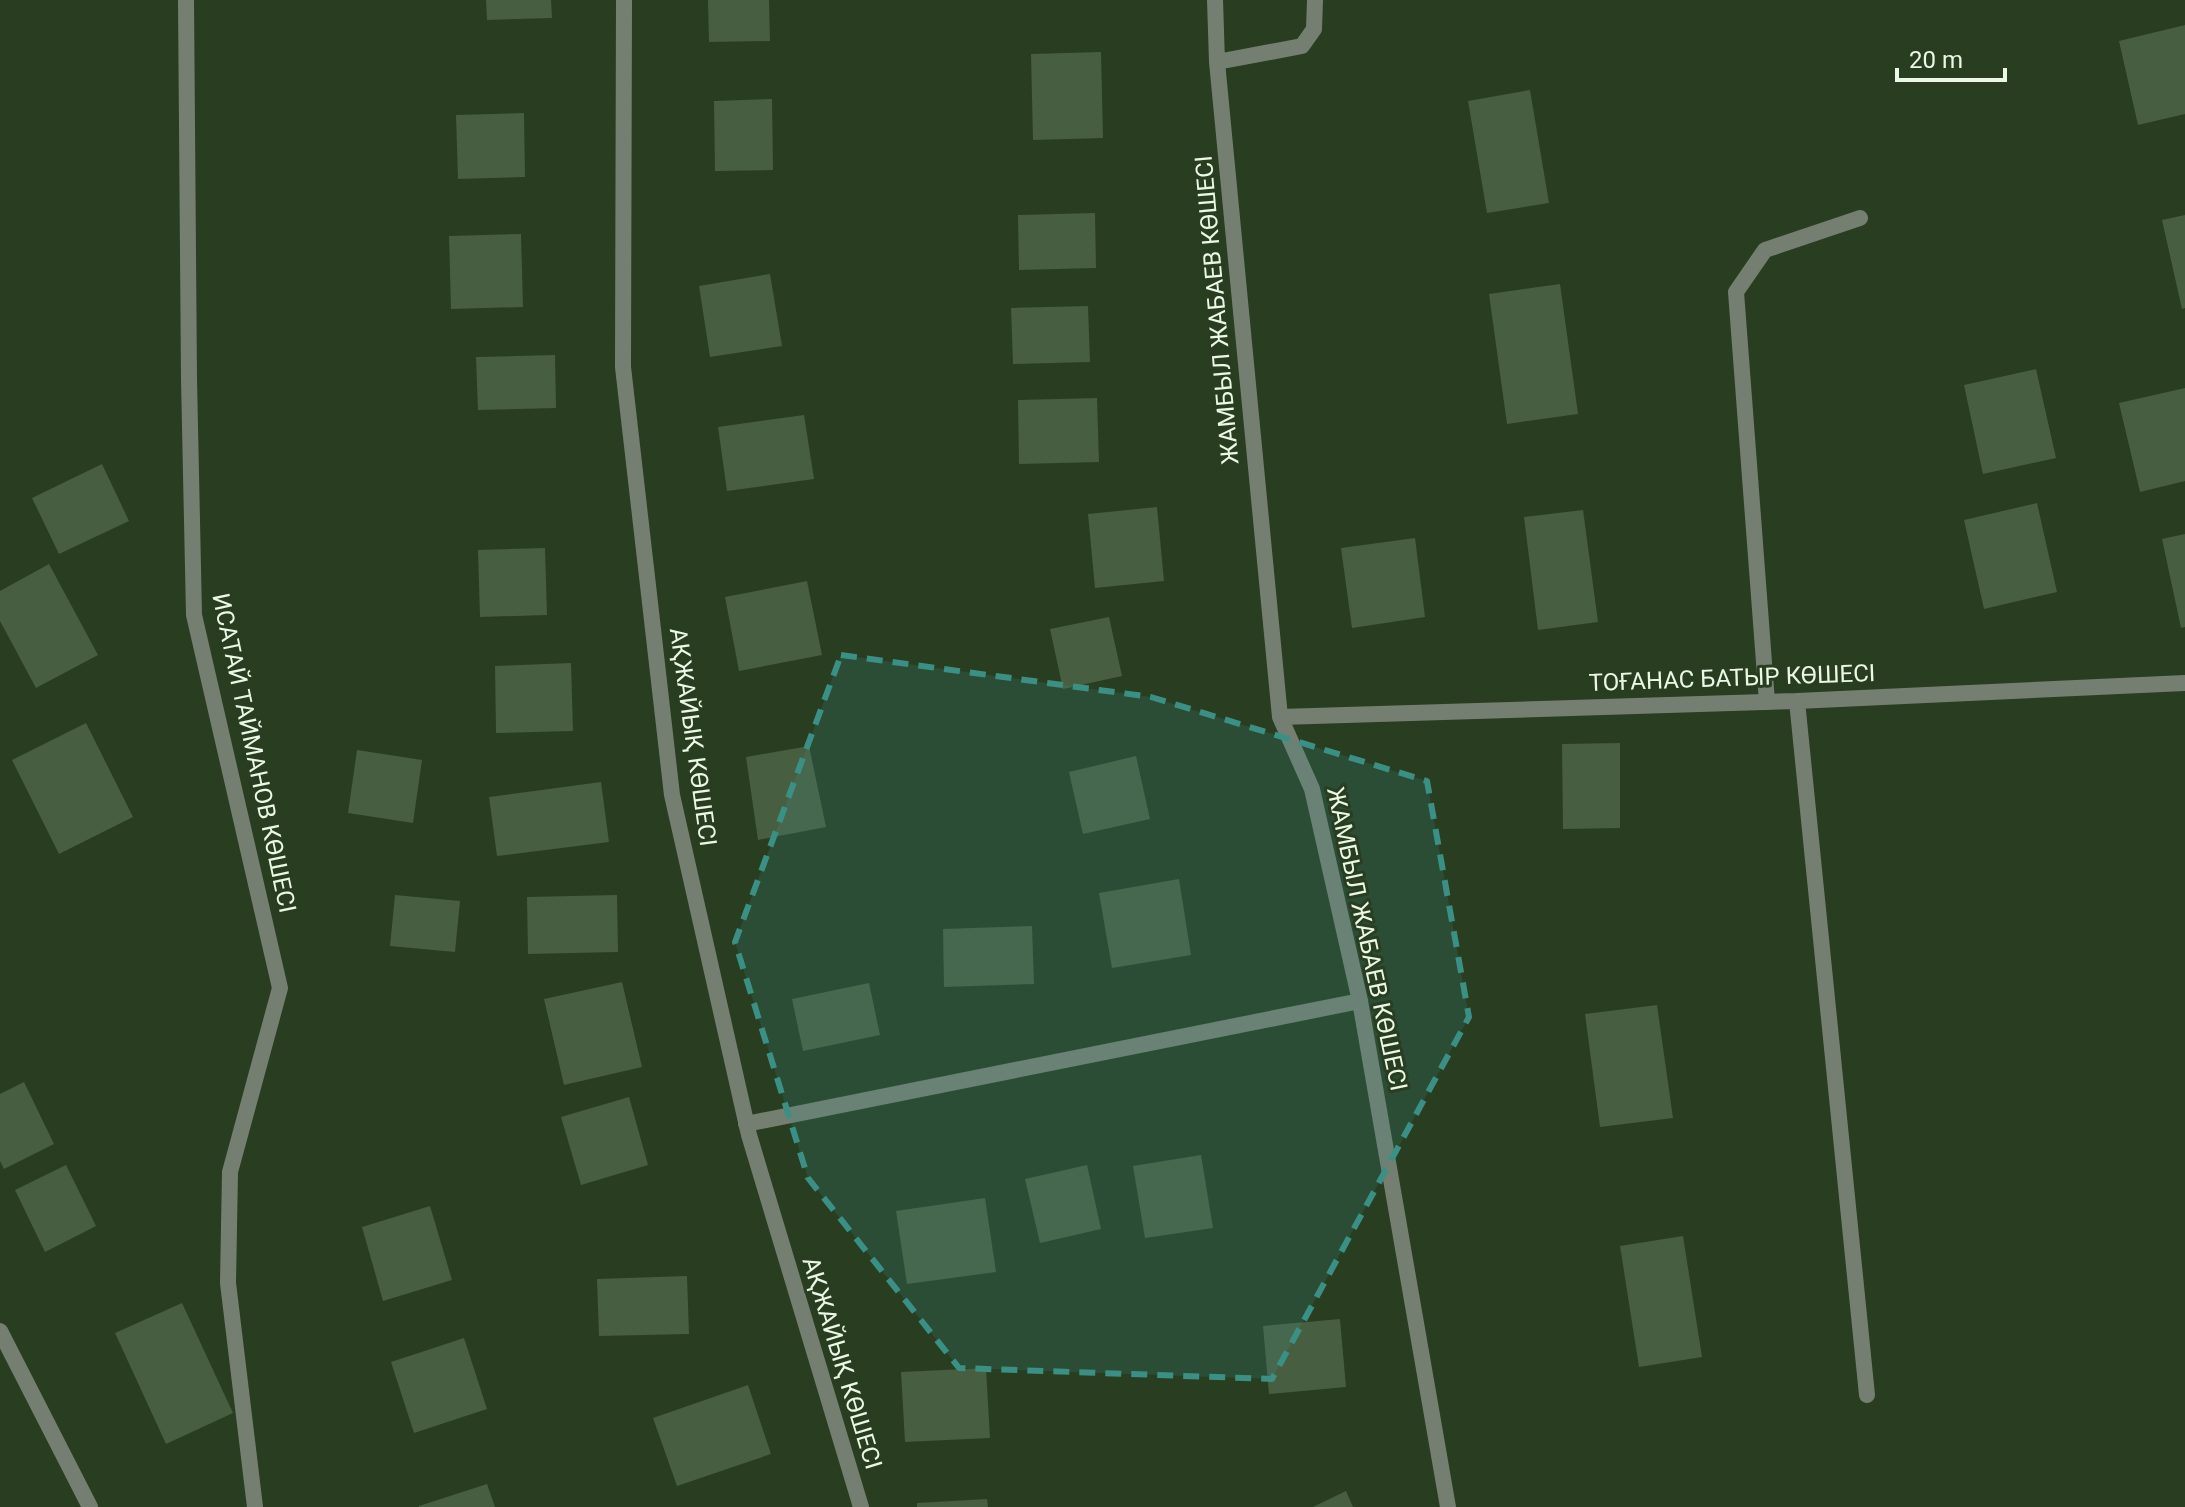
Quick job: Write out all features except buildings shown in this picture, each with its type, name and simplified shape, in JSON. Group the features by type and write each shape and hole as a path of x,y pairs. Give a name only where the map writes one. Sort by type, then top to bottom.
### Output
{"street":[{"name":"ИСАТАЙ ТАЙМАНОВ КӨШЕСІ","path":"186,0 194,615 280,988 230,1172 228,1283 255,1507"},
{"name":"АҚЖАЙЫҚ КӨШЕСІ","path":"624,0 623,367 672,795 746,1124 861,1507"},
{"name":"ЖАМБЫЛ ЖАБАЕВ КӨШЕСІ","path":"1215,0 1217,62 1280,717 1312,789 1360,1001 1448,1507"},
{"path":"1217,62 1302,46 1314,29 1315,0"},
{"path":"1767,702 1736,292 1765,250 1860,218"},
{"name":"ТОҒАНАС БАТЫР КӨШЕСІ","path":"1280,717 1797,701 2185,683"},
{"path":"1797,701 1867,1395"},
{"path":"746,1124 1360,1001"},
{"path":"0,1331 90,1507"}],"highlighted area":[{"path":"841,655 1151,697 1427,781 1469,1017 1272,1379 959,1368 808,1178 735,942"}]}
